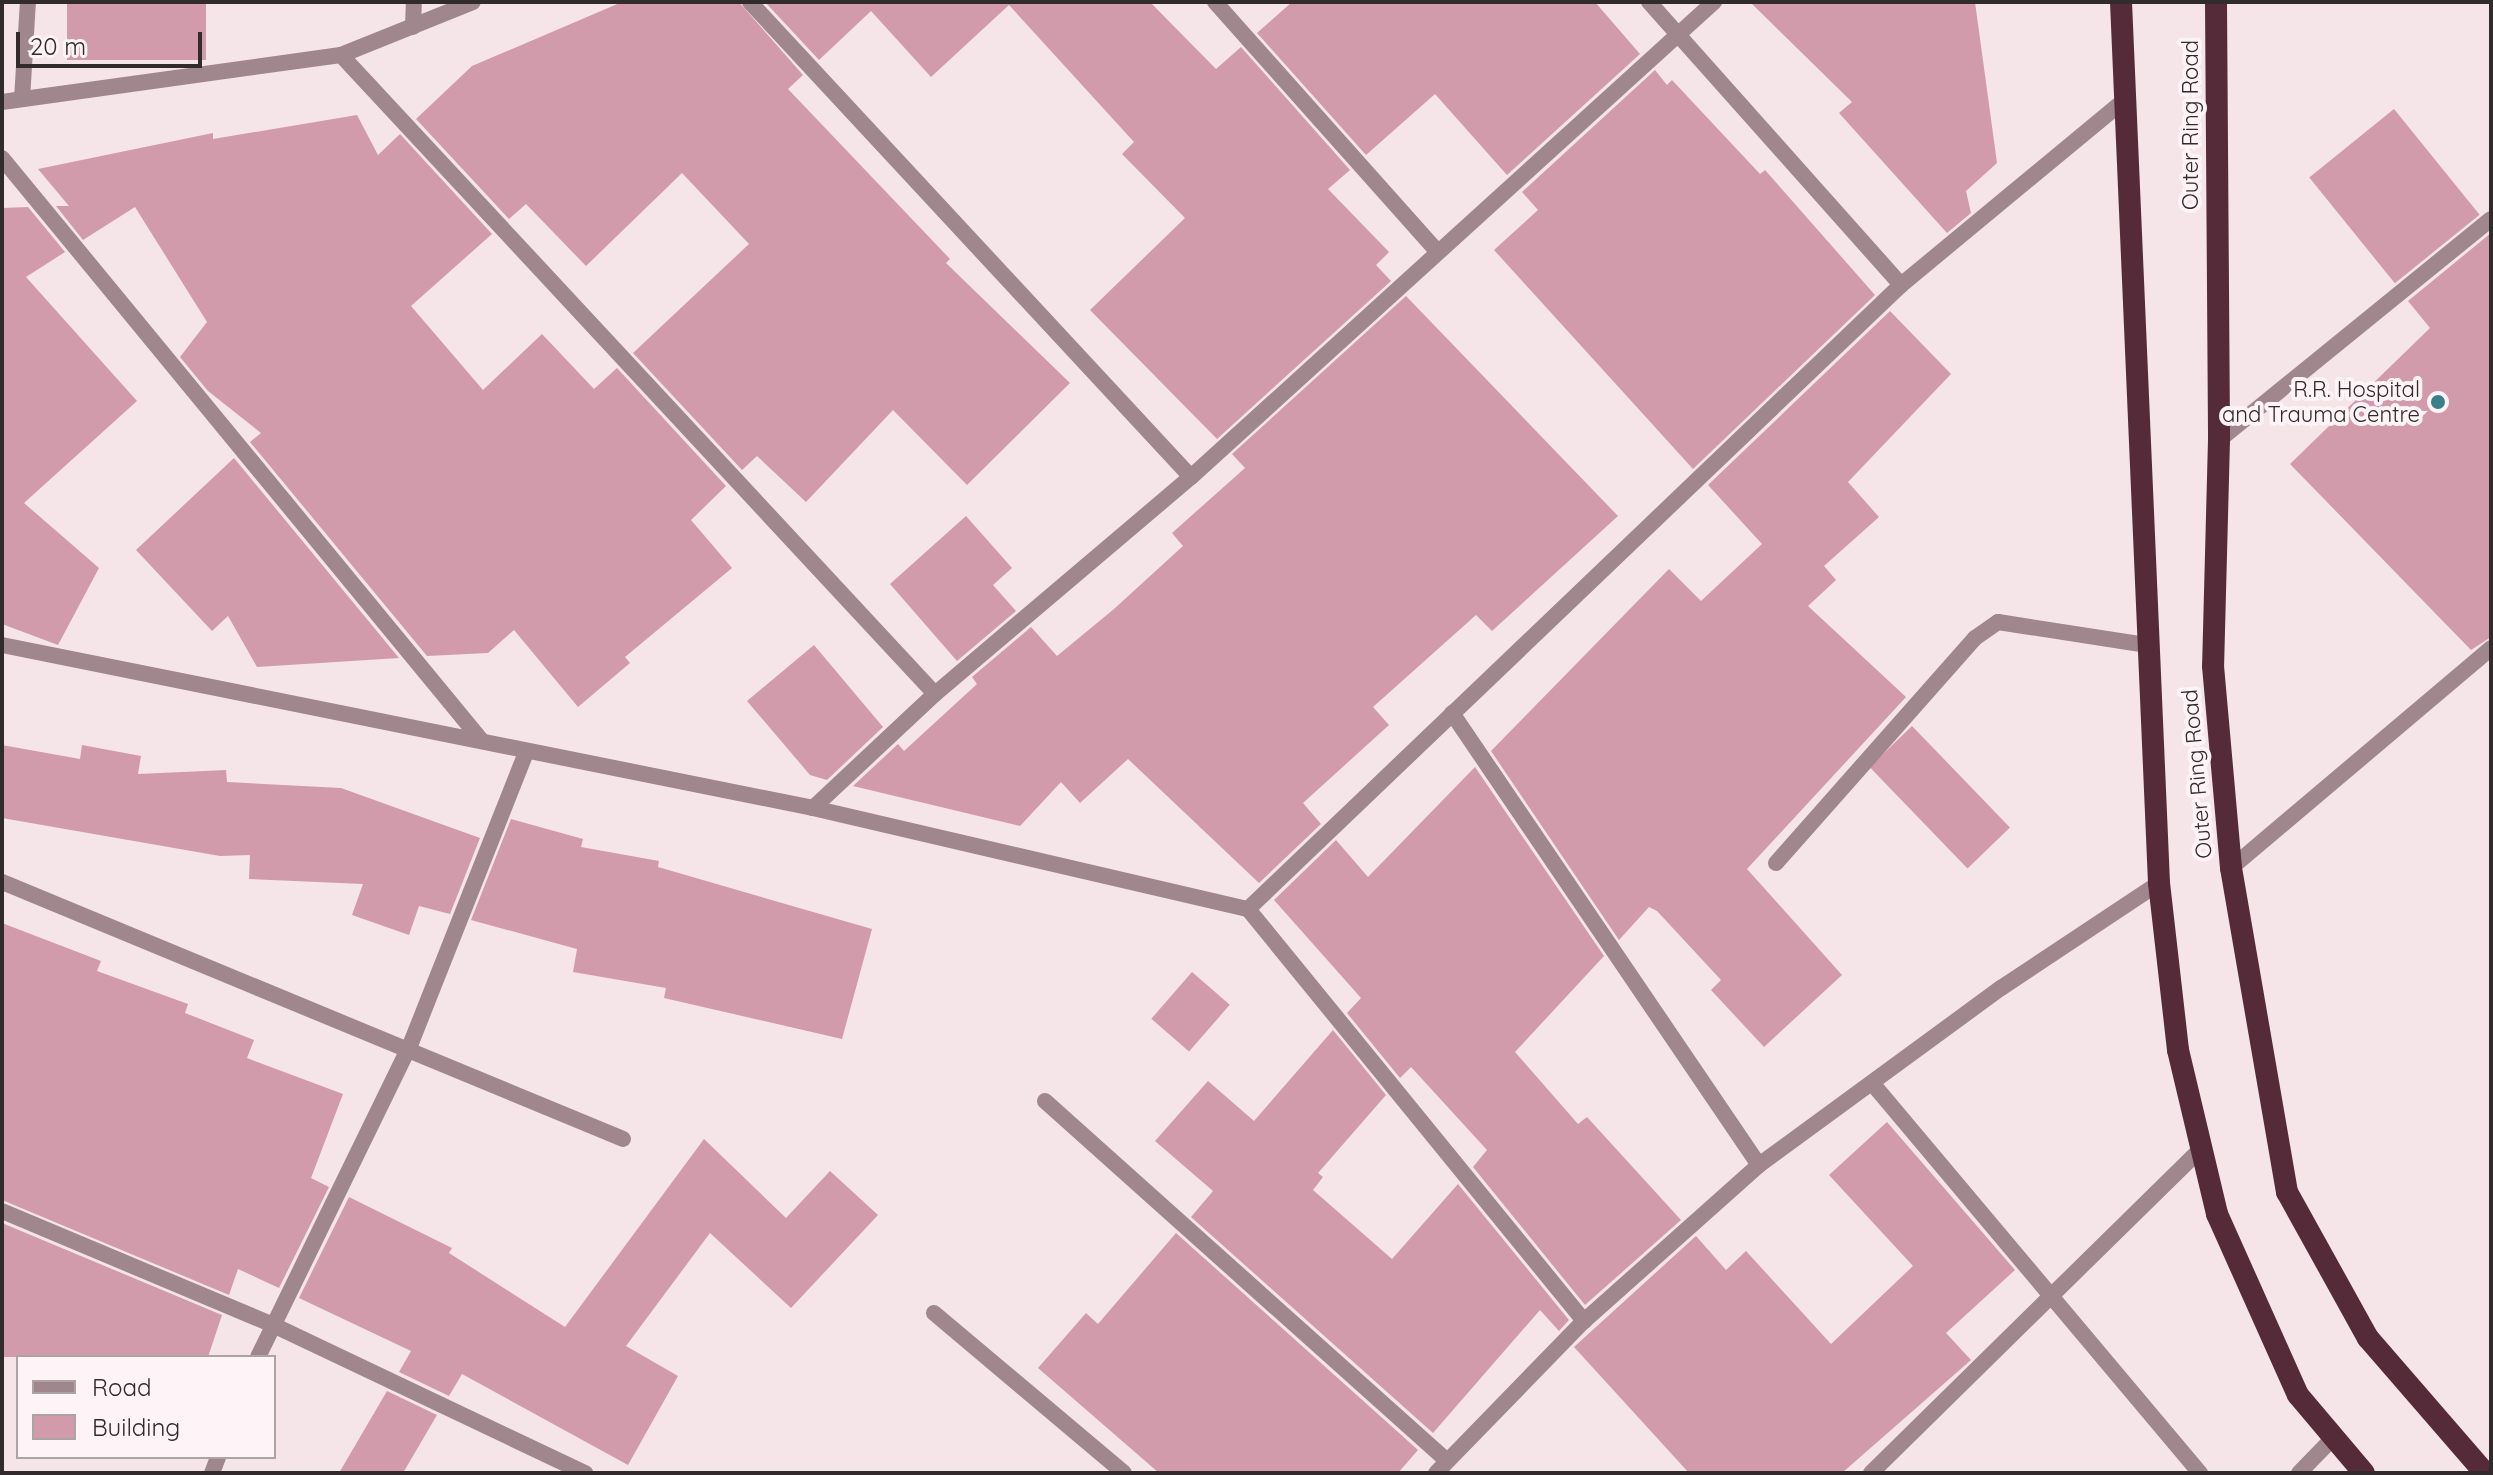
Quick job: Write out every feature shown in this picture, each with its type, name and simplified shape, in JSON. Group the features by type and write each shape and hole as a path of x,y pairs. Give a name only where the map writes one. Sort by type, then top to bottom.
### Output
{"highway":[{"name":"Outer Ring Road","path":"2121,2 2159,883 2178,1050 2217,1214 2298,1395 2364,1473"},
{"name":"Outer Ring Road","path":"2216,2 2219,440 2213,666 2231,868 2287,1192 2368,1338 2485,1473"}],"street":[{"path":"22,99 28,2"},
{"path":"413,27 414,2"},
{"path":"2,102 341,55 473,2"},
{"path":"750,2 1191,477"},
{"path":"1215,2 1437,251"},
{"path":"1649,2 1901,285"},
{"path":"813,808 935,694 1191,477 1714,2"},
{"path":"341,55 935,694"},
{"path":"1248,909 1901,285 2125,100"},
{"path":"2,158 481,740"},
{"path":"2219,440 2491,219"},
{"path":"1776,863 1975,638 1998,622 2147,645"},
{"path":"2,645 813,808 1248,909 1584,1321"},
{"path":"2231,868 2491,648"},
{"path":"1452,713 1759,1165"},
{"path":"259,1355 271,1324 409,1048 526,752"},
{"path":"2,882 623,1139"},
{"path":"1045,1101 1440,1466 1584,1321 1759,1165 2159,883"},
{"path":"1872,1083 2053,1293 2200,1473"},
{"path":"1871,1473 2201,1149"},
{"path":"2,1211 271,1324 585,1473"},
{"path":"934,1313 1124,1473"},
{"path":"2299,1473 2333,1438"}],"building":[{"path":"67,2 206,2 206,60 67,60"},
{"path":"622,2 739,2 803,75 788,89 950,259 946,263 1070,383 967,485 893,410 806,502 757,456 742,470 633,353 749,244 682,173 586,266 526,204 509,219 416,119 472,66"},
{"path":"765,2 1150,2 1216,69 1241,47 1350,170 1328,189 1389,252 1376,265 1391,281 1217,439 1090,310 1185,218 1122,154 1134,142 1009,5 931,77 871,11 819,60"},
{"path":"1292,2 1595,2 1640,54 1507,175 1435,94 1366,155 1257,33"},
{"path":"1750,2 1975,2 1997,163 1966,191 1971,213 1947,233 1839,113 1852,102"},
{"path":"1655,70 1667,85 1672,80 1760,174 1765,170 1875,295 1693,469 1494,250 1538,210 1522,192"},
{"path":"2394,109 2480,215 2395,283 2309,178"},
{"path":"357,115 378,155 400,134 492,234 411,306 483,390 542,334 594,389 617,368 726,486 691,520 732,568 625,657 630,663 578,707 514,630 488,653 427,656 250,442 261,433 208,391 180,357 207,322 135,207 83,240 56,206 69,206 38,169 213,133 213,139"},
{"path":"28,207 65,252 26,277 137,401 24,503 99,568 58,645 2,624 2,208"},
{"path":"2491,233 2491,637 2471,650 2290,464 2430,328 2408,301"},
{"path":"1406,296 1618,516 1492,631 1476,615 1373,707 1389,725 1303,803 1321,824 1259,883 1128,759 1080,803 1061,782 1020,826 853,786 898,744 904,751 977,684 972,677 1031,627 1057,656 1114,609 1183,546 1172,533 1245,468 1232,454"},
{"path":"1890,311 1951,374 1848,482 1879,517 1824,566 1836,580 1808,606 1906,697 1747,869 1842,975 1764,1047 1711,990 1721,980 1657,911 1649,907 1619,940 1491,751 1669,569 1701,601 1762,544 1708,485"},
{"path":"234,458 399,658 257,667 228,616 212,631 136,550"},
{"path":"966,516 1012,568 993,585 1016,611 957,661 890,584"},
{"path":"814,645 883,727 827,780 810,775 747,701"},
{"path":"1912,726 2010,827 1968,868 1870,767"},
{"path":"2,745 80,759 82,745 141,756 138,774 226,770 227,782 341,788 480,838 450,914 419,906 409,935 352,915 363,884 249,879 250,855 220,856 2,818"},
{"path":"1475,767 1604,956 1515,1052 1578,1124 1587,1117 1681,1220 1585,1305 1473,1167 1487,1150 1411,1067 1400,1078 1347,1013 1361,998 1274,900 1336,840 1368,877"},
{"path":"511,819 583,839 581,847 659,861 658,867 872,929 842,1039 664,998 666,988 573,972 577,949 471,920"},
{"path":"2,923 101,961 97,971 188,1004 185,1013 254,1040 247,1058 343,1094 311,1178 329,1187 279,1288 238,1269 229,1295 2,1200"},
{"path":"1192,972 1230,1005 1189,1052 1151,1019"},
{"path":"1333,1030 1386,1095 1318,1173 1323,1177 1313,1190 1392,1259 1458,1184 1569,1320 1559,1331 1540,1310 1433,1433 1191,1217 1213,1191 1155,1141 1208,1081 1254,1121"},
{"path":"1887,1122 2015,1270 1946,1333 1971,1360 1842,1473 1689,1473 1574,1347 1696,1236 1726,1270 1746,1251 1831,1344 1913,1266 1829,1175"},
{"path":"704,1139 786,1218 830,1171 878,1215 791,1308 710,1233 626,1346 678,1376 628,1465 462,1374 449,1396 399,1372 411,1351 299,1298 349,1197 452,1248 449,1253 565,1327"},
{"path":"2,1223 222,1315 209,1355 2,1357"},
{"path":"1176,1233 1418,1450 1398,1473 1159,1473 1038,1368 1086,1313 1098,1324"},
{"path":"387,1391 437,1415 403,1473 339,1473"}],"place":[{"name":"R.R. Hospital and Trauma Centre","path":"2438,402"}]}
